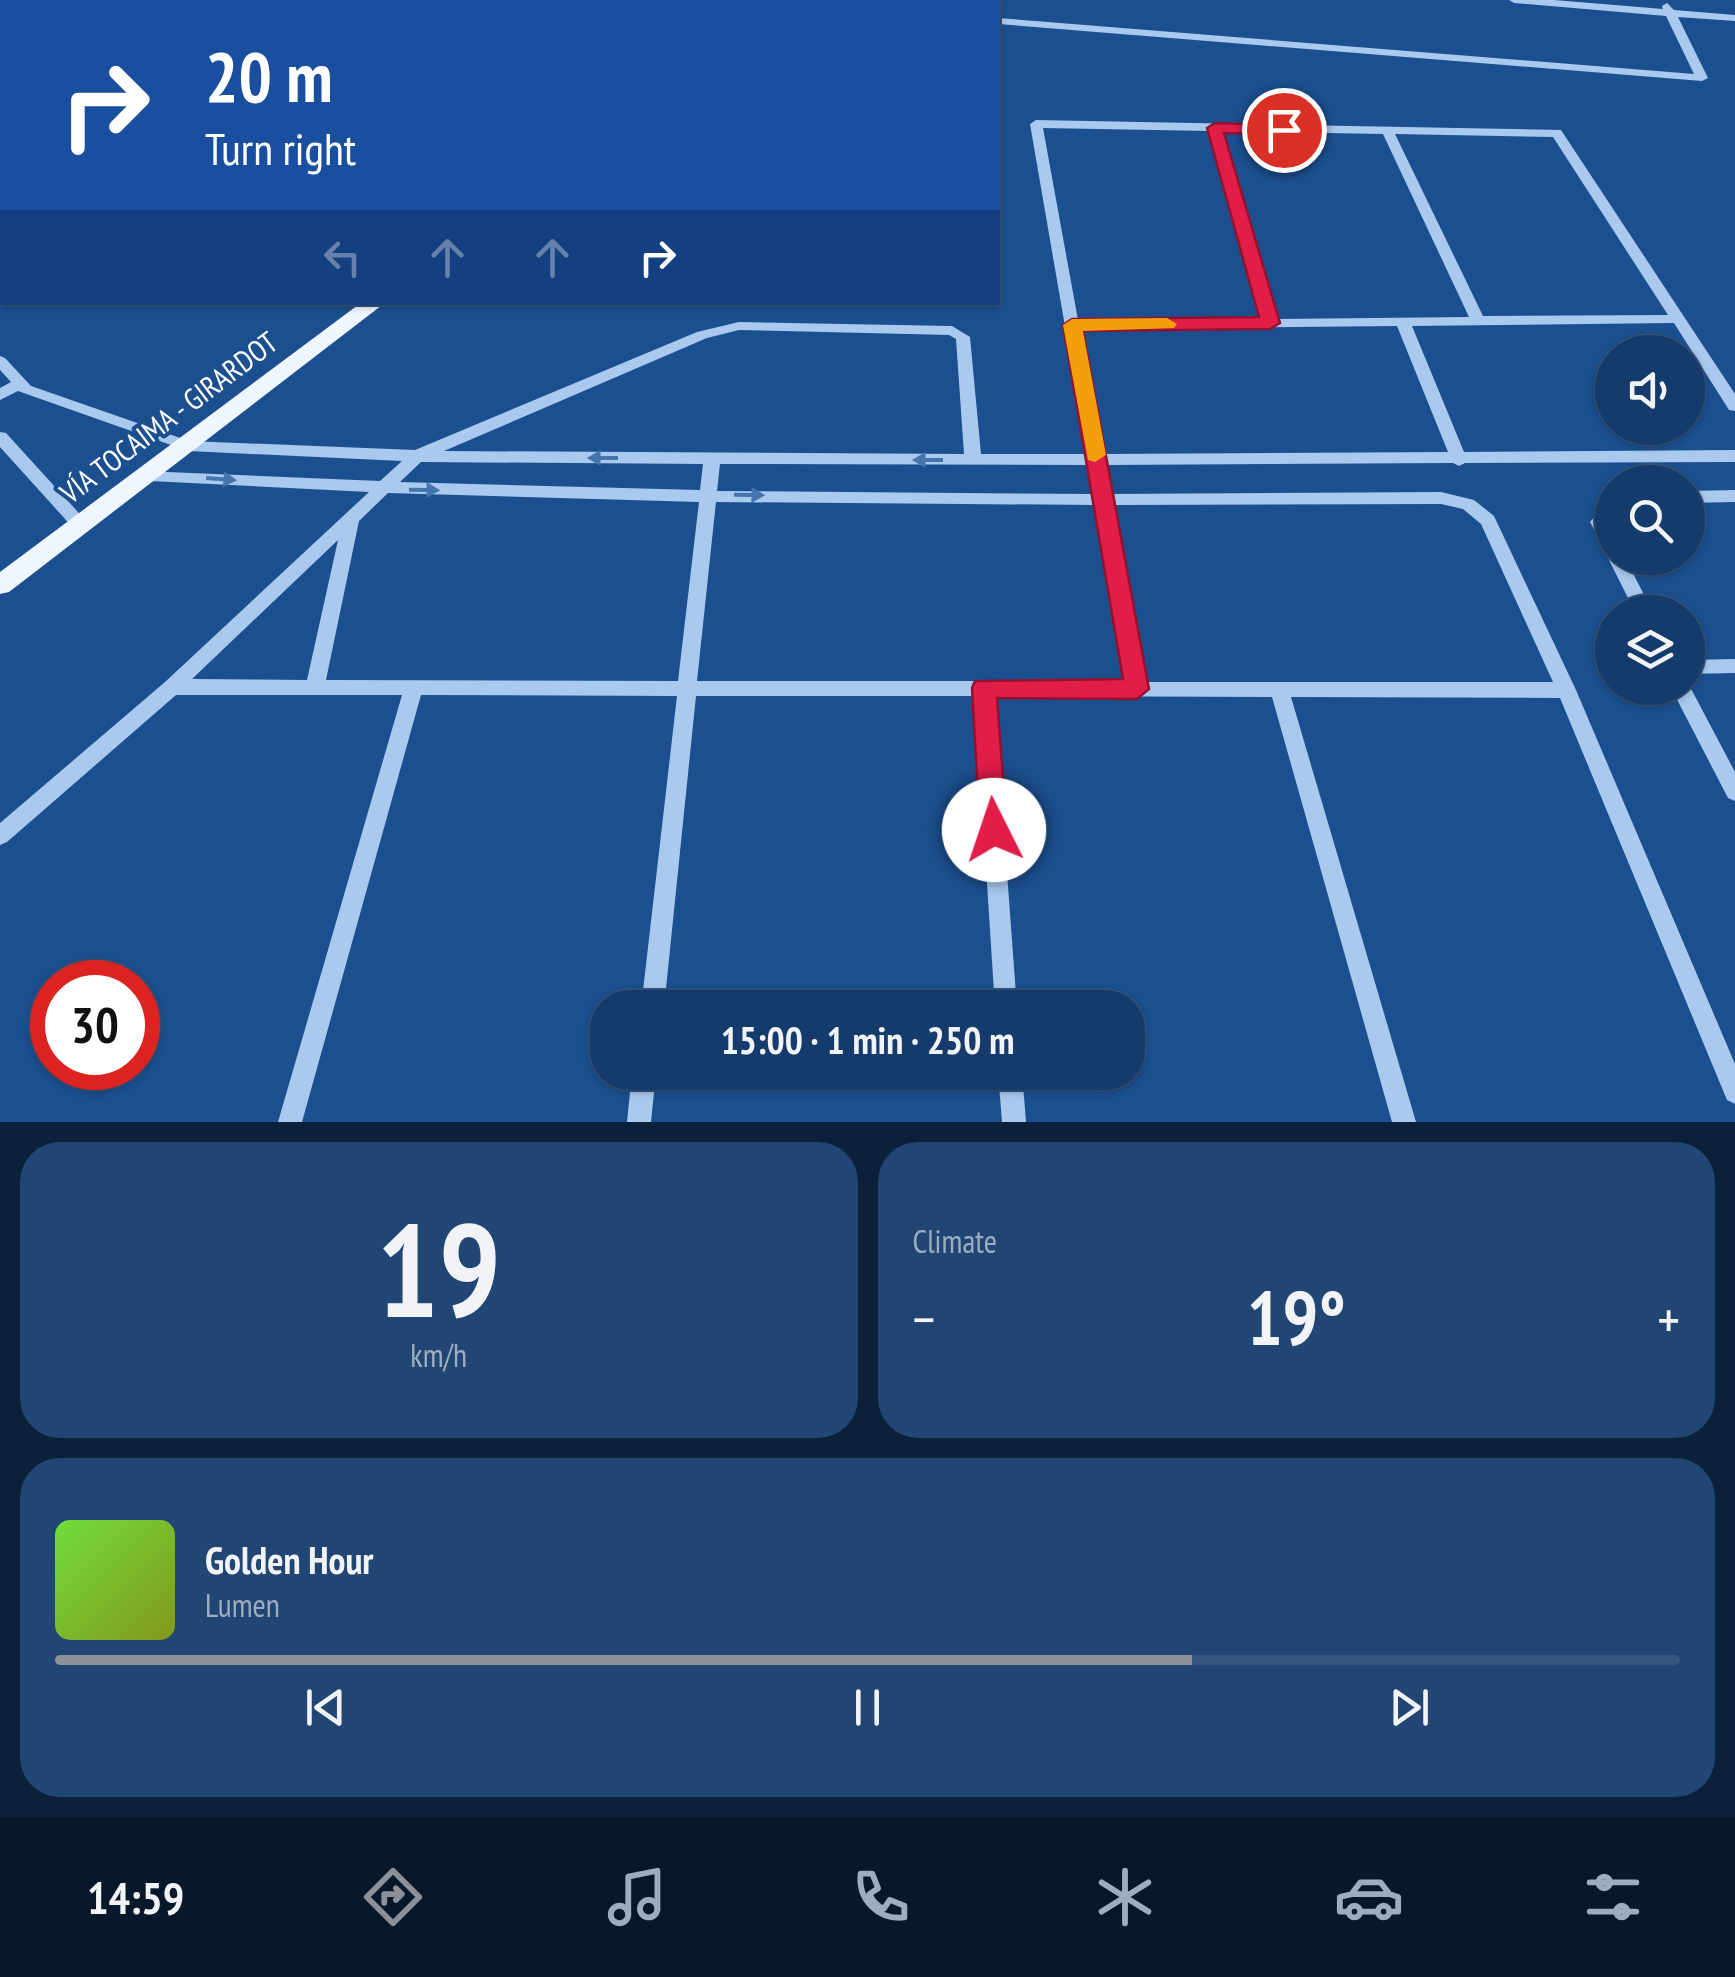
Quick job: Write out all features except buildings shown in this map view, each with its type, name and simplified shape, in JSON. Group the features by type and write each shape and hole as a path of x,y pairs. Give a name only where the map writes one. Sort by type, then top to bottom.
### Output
{"main road":[{"name":"VÍA TOCAIMA - GIRARDOT","path":"0,585 372,305"}],"street":[{"path":"1514,0 1735,18"},
{"path":"1000,21 1702,78 1664,0"},
{"path":"1137,689 1036,124 1557,132 1735,406"},
{"path":"1215,128 1270,323"},
{"path":"1388,132 1478,321"},
{"path":"1072,325 1678,319"},
{"path":"1403,322 1460,460"},
{"path":"0,836 172,687 417,456 702,334 739,326 940,328 963,338 973,460"},
{"path":"0,361 26,390 188,446 417,456 1096,461 1735,456"},
{"path":"0,395 19,384"},
{"path":"0,437 81,526"},
{"path":"654,990 712,458"},
{"path":"150,475 378,489 1103,500 1442,498 1468,504 1488,520 1566,690 1735,1092"},
{"path":"1705,497 1735,496"},
{"path":"315,687 352,520"},
{"path":"1705,666 1735,666"},
{"path":"172,687 1566,690"},
{"path":"290,1122 414,687"},
{"path":"984,688 1005,990"},
{"path":"1278,689 1404,1122"},
{"path":"1691,705 1735,792"},
{"path":"639,1122 642,1090"},
{"path":"1011,1090 1014,1122"}],"slow traffic":[{"path":"1095,455 1072,325 1167,324"}],"route":[{"path":"994,830 984,688 1137,689 1072,325 1270,323 1215,128 1284,130"}]}
